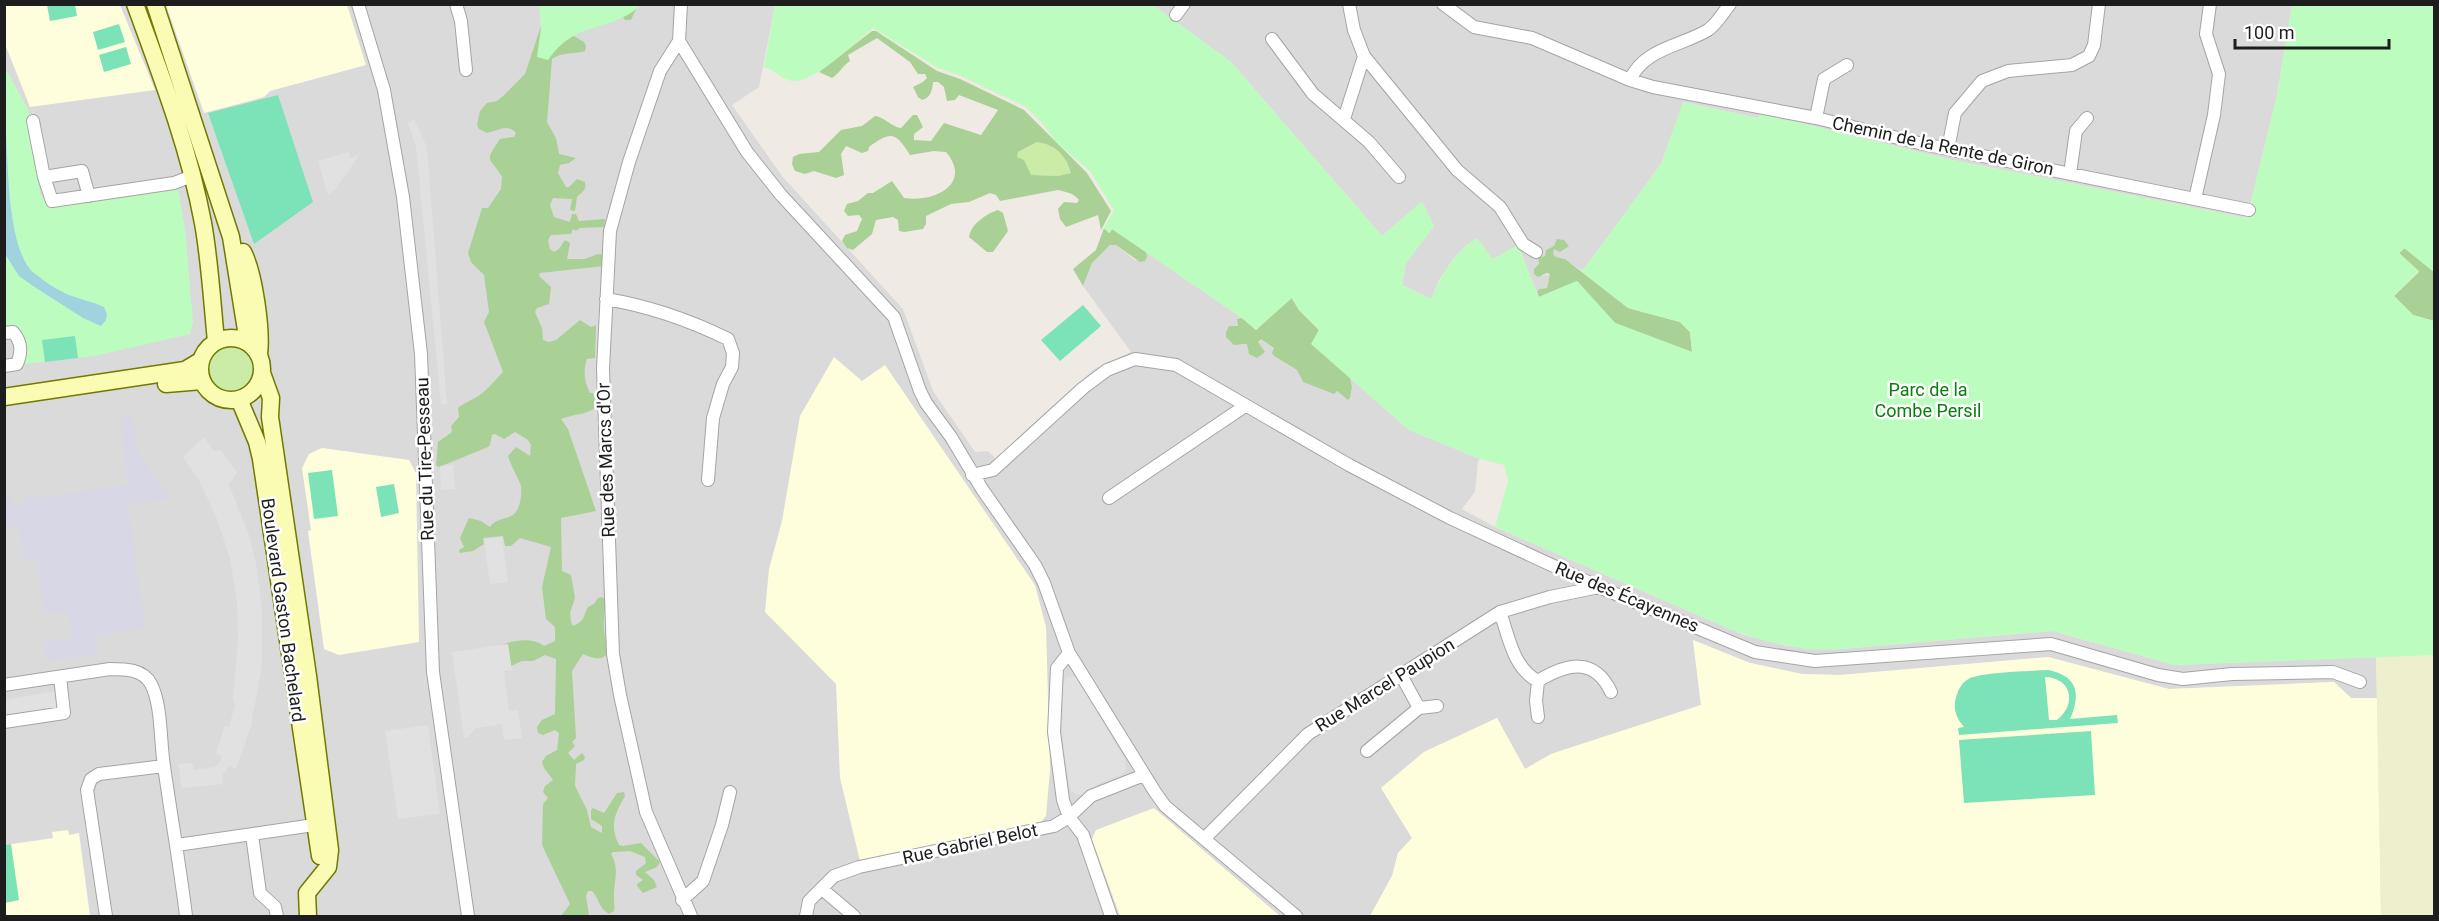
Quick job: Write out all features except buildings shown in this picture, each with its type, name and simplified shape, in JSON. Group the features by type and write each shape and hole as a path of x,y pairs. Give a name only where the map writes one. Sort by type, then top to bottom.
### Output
{"main road":[{"path":"135,4 192,176 203,224 216,341"},
{"path":"155,4 231,237 246,330 256,350 262,374 246,395 230,400 217,397 202,381 200,361"},
{"path":"4,397 185,370 200,361 206,350 216,341 235,337 256,350"},
{"name":"Boulevard Gaston Bachelard","path":"262,374 272,398 270,417 308,676 320,824 320,861 317,878 307,894 308,916"},
{"path":"4,408 130,388 202,381"},
{"name":"Boulevard Gaston Bachelard","path":"246,395 270,417"},
{"name":"Boulevard Gaston Bachelard","path":"246,395 261,459 320,824"}],"street":[{"name":"Rue du Tire-Pesseau","path":"358,4 384,90 403,197 421,354 433,672 468,916"},
{"path":"456,4 461,21 466,70"},
{"name":"Rue des Marcs d'Or","path":"681,4 679,41 660,71 628,162 610,231 603,369 613,654 646,812 682,900 691,916"},
{"path":"1176,15 1184,4"},
{"path":"1349,4 1354,30 1364,56 1457,170 1500,207 1522,244 1536,252"},
{"name":"Chemin de la Rente de Giron","path":"1443,4 1474,27 1532,38 1630,80 1653,87 1816,118 1948,149 2249,210"},
{"path":"1630,80 1655,53 1712,28 1730,4"},
{"path":"1948,149 1955,113 1976,86 1987,78 2008,70 2072,65 2089,56 2094,45 2099,4"},
{"path":"2195,199 2211,126 2219,74 2206,34 2210,4"},
{"path":"1272,39 1313,94 1369,142 1399,177"},
{"path":"679,41 747,152 782,195 894,317 920,391 972,475 1035,565 1070,653 1165,806 1296,916"},
{"path":"1344,119 1364,56"},
{"name":"Chemin de la Rente de Giron","path":"1816,118 1824,79 1847,65"},
{"name":"Chemin de la Rente de Giron","path":"2070,174 2076,131 2087,118"},
{"path":"33,121 44,177 52,201 174,183 192,176"},
{"path":"44,177 82,171 89,196"},
{"path":"606,299 640,304 702,326 728,339 734,353 732,368 723,384 713,418 708,480"},
{"path":"4,333 13,332 17,337 21,354 17,364 4,366"},
{"name":"Rue des Écayennes","path":"972,475 993,470 1083,388 1107,370 1135,359 1176,365 1348,465 1450,518 1599,586 1755,652 1815,661 2051,644 2158,675 2182,679 2232,674 2333,672 2360,682"},
{"path":"1109,498 1245,406"},
{"name":"Rue Marcel Paupion","path":"1204,838 1308,734 1500,612 1550,597 1599,586"},
{"path":"1500,612 1519,666 1538,681"},
{"path":"1070,653 1057,668 1054,732 1063,800 1069,817 1083,835 1111,916"},
{"path":"1538,681 1558,669 1569,666 1584,667 1598,672 1606,681 1611,692"},
{"path":"4,685 125,669 146,677 152,685 157,702 186,916"},
{"path":"1401,675 1419,708"},
{"path":"4,722 64,713 60,677"},
{"path":"1538,681 1536,701 1538,717"},
{"path":"1367,751 1419,708 1437,706"},
{"path":"106,916 88,784 99,774 164,766"},
{"name":"Rue Gabriel Belot","path":"806,916 809,901 834,876 859,867 1054,826 1069,817 1091,796 1144,775"},
{"path":"682,900 703,881 722,825 730,792"},
{"path":"177,845 320,824"},
{"path":"252,835 260,892 275,906 276,916"},
{"path":"822,889 854,916"}],"shaded area":[{"path":"4,5 120,5 155,90 30,107 5,44"},
{"path":"5,5 775,5 759,87 732,105 782,176 903,309 933,391 975,452 988,451 996,459 1094,369 1131,352 1083,286 1092,263 1110,245 1116,245 1135,260 1147,257 1146,252 1242,318 1237,319 1238,326 1235,326 1240,345 1248,344 1249,354 1261,338 1274,348 1274,356 1297,370 1303,382 1333,393 1337,391 1350,398 1352,387 1350,378 1409,430 1480,459 1475,492 1462,509 1495,527 1744,635 1787,646 1829,650 2053,631 2174,665 2376,657 2377,698 2351,698 2334,682 2169,689 2048,657 1840,675 1802,674 1750,663 1693,640 1701,705 1551,754 1525,769 1497,718 1424,752 1381,788 1412,838 1398,853 1392,876 1370,916 5,916"},
{"path":"166,5 347,5 366,65 270,91 264,97 204,113"},
{"path":"1153,5 2292,5 2277,95 2247,218 1948,159 1760,113 1758,118 1684,102 1661,164 1584,269 1580,270 1565,259 1556,257 1553,254 1554,246 1546,250 1545,256 1538,260 1542,276 1550,274 1547,288 1539,289 1537,292 1518,245 1493,259 1454,258 1439,280 1431,299 1402,285 1406,263 1434,226 1422,202 1382,236 1231,62"},
{"path":"414,119 426,145 428,160 447,404 441,404 416,147 408,123"},
{"path":"349,152 351,158 360,154 335,190 328,195 318,161"},
{"path":"834,357 862,381 885,365 1035,585 1046,627 1050,770 1046,816 1040,823 860,861 840,778 836,684 765,612 769,569 782,521 800,416"},
{"path":"132,417 139,452 170,498 128,505 145,628 96,635 98,654 46,661 43,642 72,638 68,612 45,614 37,561 24,562 19,526 5,527 5,497 11,496 13,507 26,505 26,494 36,493 38,498 128,485 121,418"},
{"path":"204,437 214,451 221,451 237,472 229,485 249,535 256,564 262,609 262,665 251,726 236,769 229,766 222,776 223,784 182,788 178,764 192,763 194,770 215,767 220,762 222,756 216,753 225,726 229,727 235,705 233,699 238,639 237,601 230,558 217,519 199,480 183,457"},
{"path":"322,448 409,460 416,473 419,642 339,655 324,649 302,468 309,454"},
{"path":"453,465 455,489 441,490 440,466"},
{"path":"502,537 508,582 490,584 484,539"},
{"path":"1693,640 1750,663 1802,674 1840,675 2048,657 2169,689 2334,682 2351,698 2377,698 2381,916 1370,916 1392,876 1398,853 1412,838 1381,788 1424,752 1497,718 1525,769 1551,754 1701,705"},
{"path":"508,644 512,670 504,671 509,711 518,710 522,738 504,740 502,724 476,728 467,738 464,737 452,652"},
{"path":"2434,655 2434,916 2381,916 2376,657"},
{"path":"1073,676 1078,679 1125,760 1126,769 1121,775 1100,783 1085,794 1078,795 1071,791 1069,785 1062,732 1063,686 1066,678"},
{"path":"66,689 71,716 5,727 5,700"},
{"path":"428,725 440,814 398,819 385,731"},
{"path":"1154,808 1280,916 1120,916 1092,839 1096,830"},
{"path":"68,830 69,835 79,833 90,916 5,916 5,845 53,838 52,832"}],"green space":[{"path":"539,4 641,5 618,20 570,38 548,60 537,57 541,28"},
{"path":"47,5 75,5 77,16 50,21"},
{"path":"638,5 631,20 625,20 621,14 565,31 584,42 585,51 552,59 547,122 556,138 559,154 576,158 560,165 558,173 566,187 577,179 585,182 585,185 577,197 575,211 570,210 572,199 553,198 550,205 554,217 570,222 572,214 576,214 579,221 605,219 604,227 580,228 576,231 573,229 571,234 551,235 548,240 550,249 554,252 559,249 565,240 570,243 567,259 585,259 598,254 604,255 604,266 540,273 539,276 551,287 549,304 537,308 535,312 542,328 543,340 549,342 556,340 580,320 591,327 596,325 595,358 587,359 585,376 586,384 590,393 593,393 597,407 588,412 561,419 568,429 596,511 561,518 562,571 571,575 575,598 570,613 571,622 573,626 580,622 588,607 602,597 606,601 604,626 610,650 601,658 583,654 572,671 576,738 572,742 575,746 568,753 574,760 582,753 585,757 576,764 575,786 587,810 591,827 602,833 602,826 591,819 591,810 593,808 604,813 617,793 624,792 625,796 614,819 614,831 619,845 641,843 660,862 657,867 645,872 654,880 657,887 643,893 637,884 643,880 636,875 636,871 646,863 645,857 630,851 613,852 611,854 616,873 614,911 609,914 605,912 595,894 588,891 586,896 589,916 561,916 570,904 542,845 543,804 548,798 543,792 545,786 553,780 542,762 546,756 557,750 559,733 555,730 543,735 538,733 537,727 542,720 555,714 556,659 545,655 533,661 522,661 511,666 500,646 522,640 534,641 544,646 555,641 555,627 546,619 542,587 551,547 520,538 511,546 505,546 503,536 483,538 484,544 473,551 460,553 459,550 464,547 460,538 469,518 481,521 490,527 494,522 514,514 521,499 521,486 508,456 516,447 530,456 531,445 528,440 515,432 504,439 495,434 492,435 488,447 439,467 436,465 438,442 452,432 451,426 459,417 458,408 482,393 503,372 484,322 489,312 484,275 471,262 468,253 482,208 488,208 501,189 502,177 490,160 491,153 500,139 514,137 516,133 510,128 487,133 479,129 477,125 480,111 487,103 497,101 525,74 546,11"},
{"name":"Parc de la Combe Persil","path":"775,5 1153,5 1231,62 1382,236 1422,201 1434,226 1406,263 1402,285 1431,299 1455,257 1477,238 1493,259 1518,245 1539,297 1577,281 1615,323 1692,352 1690,332 1680,322 1628,308 1580,270 1584,269 1661,164 1683,102 1758,118 1760,113 1948,159 2247,218 2277,95 2292,5 2434,5 2434,272 2404,248 2399,253 2419,271 2394,296 2413,315 2434,321 2434,655 2174,665 2053,631 1829,650 1805,649 1765,641 1732,630 1495,527 1508,481 1504,465 1480,459 1409,430 1311,344 1319,330 1299,310 1292,298 1256,330 1112,229 1110,233 1104,228 1114,210 1090,171 1057,143 1026,107 961,76 938,68 873,28 823,69 802,80 789,80 764,67"},
{"path":"119,24 125,42 98,50 93,32"},
{"path":"872,31 876,31 937,71 960,79 1024,110 1087,173 1111,211 1101,230 1098,215 1066,227 1060,219 1058,209 1064,202 1077,203 1079,200 1072,194 1058,190 1000,201 996,195 990,193 969,202 951,204 926,216 923,229 904,232 899,231 898,220 893,217 876,220 872,234 853,250 847,248 842,241 845,235 857,231 862,219 859,215 848,216 844,211 847,204 858,201 868,193 873,193 892,181 904,198 916,199 938,194 952,182 955,173 953,163 946,152 934,151 910,155 901,142 893,136 883,138 869,147 868,151 862,153 846,146 841,154 844,175 836,178 814,171 805,174 795,171 792,164 793,157 799,154 819,152 841,130 862,126 875,116 901,128 913,115 917,115 923,127 914,134 914,140 931,141 944,123 981,135 998,110 959,95 955,100 947,101 944,87 938,82 933,82 930,93 922,100 913,87 927,78 925,74 918,74 910,62 877,38 848,55 850,61 832,78 819,72","holes":["1037,142 1055,148 1063,156 1071,173 1058,176 1031,175 1024,160 1017,157 1018,152"]},
{"path":"126,47 131,64 104,72 99,55"},
{"path":"4,66 28,109 40,193 47,204 56,207 178,188 185,229 193,322 190,334 94,356 16,365 15,328 6,326 4,318"},
{"path":"278,95 313,202 254,244 208,113"},
{"path":"1037,142 1059,151 1071,173 1058,176 1031,175 1017,157 1018,152"},
{"path":"998,210 1003,213 1008,231 993,252 987,252 969,237 970,232 980,220"},
{"path":"1104,228 1109,233 1112,229 1146,252 1147,257 1145,261 1140,262 1116,245 1110,245 1092,263 1083,286 1073,269 1096,250"},
{"path":"1557,239 1564,240 1569,246 1560,252 1554,249 1553,254 1556,257 1565,259 1628,308 1680,322 1690,332 1692,352 1615,323 1577,281 1539,297 1537,292 1539,289 1547,288 1550,274 1538,277 1534,274 1534,269 1539,264 1538,258 1545,256 1546,250 1554,246"},
{"path":"2405,248 2434,272 2434,321 2413,315 2394,296 2419,272 2399,253"},
{"path":"1291,297 1299,310 1319,330 1312,344 1350,378 1352,387 1348,400 1337,391 1334,394 1303,382 1297,370 1274,356 1272,353 1274,348 1261,339 1258,342 1265,352 1257,358 1249,354 1247,344 1234,345 1226,337 1229,326 1238,326 1237,319 1242,318 1256,330"},
{"path":"1083,305 1101,326 1060,361 1041,340"},
{"path":"75,336 78,358 45,362 42,340"},
{"path":"230,344 248,351 255,369 248,387 230,394 212,387 205,369 212,351"},
{"path":"332,470 338,516 314,519 308,473"},
{"path":"394,484 399,513 381,517 376,487"},
{"path":"2048,670 2066,677 2074,687 2075,702 2070,719 2117,715 2118,723 1959,735 1958,728 1964,727 1956,715 1955,702 1963,683 1973,677 1989,674","holes":["2045,677 2054,678 2066,687 2069,700 2063,714 2057,720 2049,720"]},
{"path":"2091,731 2095,795 1964,803 1959,740"},
{"path":"11,844 19,900 5,903 5,845"}],"water":[{"path":"4,104 13,219 17,242 24,260 34,273 55,288 104,307 107,314 101,326 83,318 19,276 5,254"}]}
